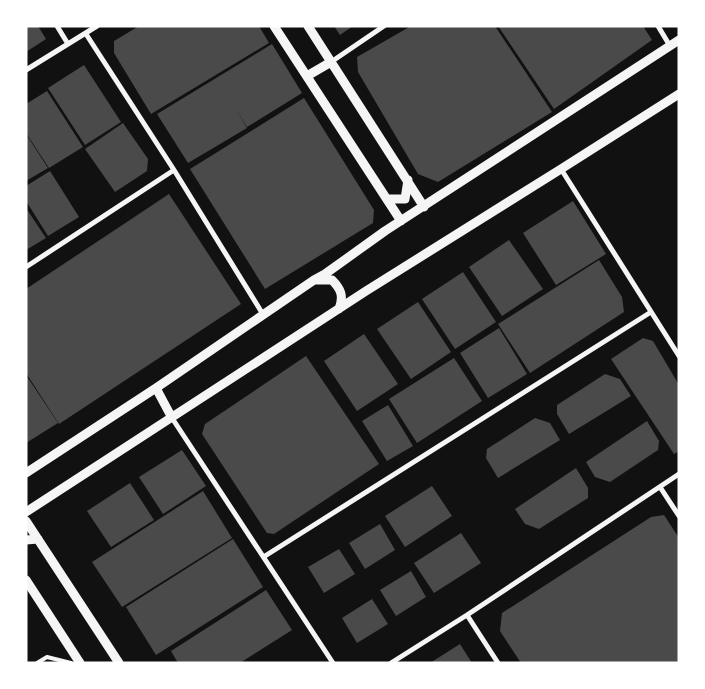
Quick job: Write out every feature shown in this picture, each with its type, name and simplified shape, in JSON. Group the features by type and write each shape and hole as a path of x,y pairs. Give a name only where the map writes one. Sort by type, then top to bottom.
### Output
{"street":[{"path":"57,26 68,44"},
{"path":"26,70 98,26"},
{"path":"274,26 401,221"},
{"path":"308,26 424,207"},
{"path":"307,76 384,26"},
{"path":"658,26 670,46"},
{"path":"86,34 174,170 264,316"},
{"path":"26,473 264,316 401,221 679,40"},
{"path":"26,512 339,309 679,94"},
{"path":"562,169 679,356"},
{"path":"26,267 174,170"},
{"path":"388,199 405,199 408,180"},
{"path":"314,280 332,280 341,290 342,297 339,309"},
{"path":"265,556 652,312"},
{"path":"156,388 172,418 265,556 333,663"},
{"path":"391,663 467,615 679,474"},
{"path":"660,487 679,516"},
{"path":"26,521 119,663"},
{"path":"26,540 38,539"},
{"path":"26,580 80,663"},
{"path":"467,615 498,663"}],"lane":[{"path":"37,663 47,657 71,663"}],"building":[{"path":"26,26 38,26 46,39 26,52"},
{"path":"139,26 259,26 269,43 151,114 114,53 114,41"},
{"path":"334,26 353,26 340,35"},
{"path":"411,26 495,26 552,112 438,182 418,174 358,72 357,57"},
{"path":"498,26 643,26 652,40 554,109"},
{"path":"272,44 302,93 247,127 236,109 247,128 188,163 157,114"},
{"path":"84,65 121,122 85,145 48,88"},
{"path":"47,91 83,147 49,168 26,133 26,104"},
{"path":"304,98 374,210 373,223 265,289 190,169"},
{"path":"123,123 148,159 147,171 115,192 85,149"},
{"path":"26,134 48,168 26,181"},
{"path":"50,171 79,217 48,236 26,201 26,186"},
{"path":"169,194 241,304 59,424 26,373 26,289"},
{"path":"573,201 606,254 556,285 523,233"},
{"path":"26,208 46,238 26,250"},
{"path":"509,240 543,289 502,316 469,267"},
{"path":"599,260 622,297 624,312 530,373 498,324"},
{"path":"463,272 496,322 455,349 422,299"},
{"path":"418,302 451,352 411,379 377,329"},
{"path":"499,328 527,374 488,398 460,353"},
{"path":"364,334 398,384 357,411 324,361"},
{"path":"643,338 653,341 679,385 679,451 674,454 611,359"},
{"path":"306,356 379,464 274,534 267,533 202,434 205,424"},
{"path":"454,358 482,401 417,443 389,399"},
{"path":"605,374 620,379 631,396 569,434 557,414 557,405"},
{"path":"26,375 58,423 26,443"},
{"path":"388,405 413,446 387,461 362,421"},
{"path":"535,418 550,423 560,440 498,478 486,458 487,449"},
{"path":"647,421 659,441 658,450 610,482 595,477 586,462"},
{"path":"182,450 206,486 163,514 139,477"},
{"path":"576,468 588,488 588,498 539,529 525,524 515,509"},
{"path":"130,483 154,520 111,547 87,511"},
{"path":"432,486 452,516 405,547 385,516"},
{"path":"203,491 232,538 122,607 92,562"},
{"path":"664,515 679,538 679,663 521,663 500,631 502,613 651,517"},
{"path":"380,524 395,550 365,569 349,543"},
{"path":"461,533 481,563 434,593 414,563"},
{"path":"233,539 263,587 156,655 126,607"},
{"path":"339,549 355,574 324,593 308,567"},
{"path":"411,571 426,597 396,616 380,590"},
{"path":"266,590 292,630 240,663 178,663 171,651"},
{"path":"372,599 388,624 357,643 342,618"},
{"path":"460,644 472,663 430,663"}]}
